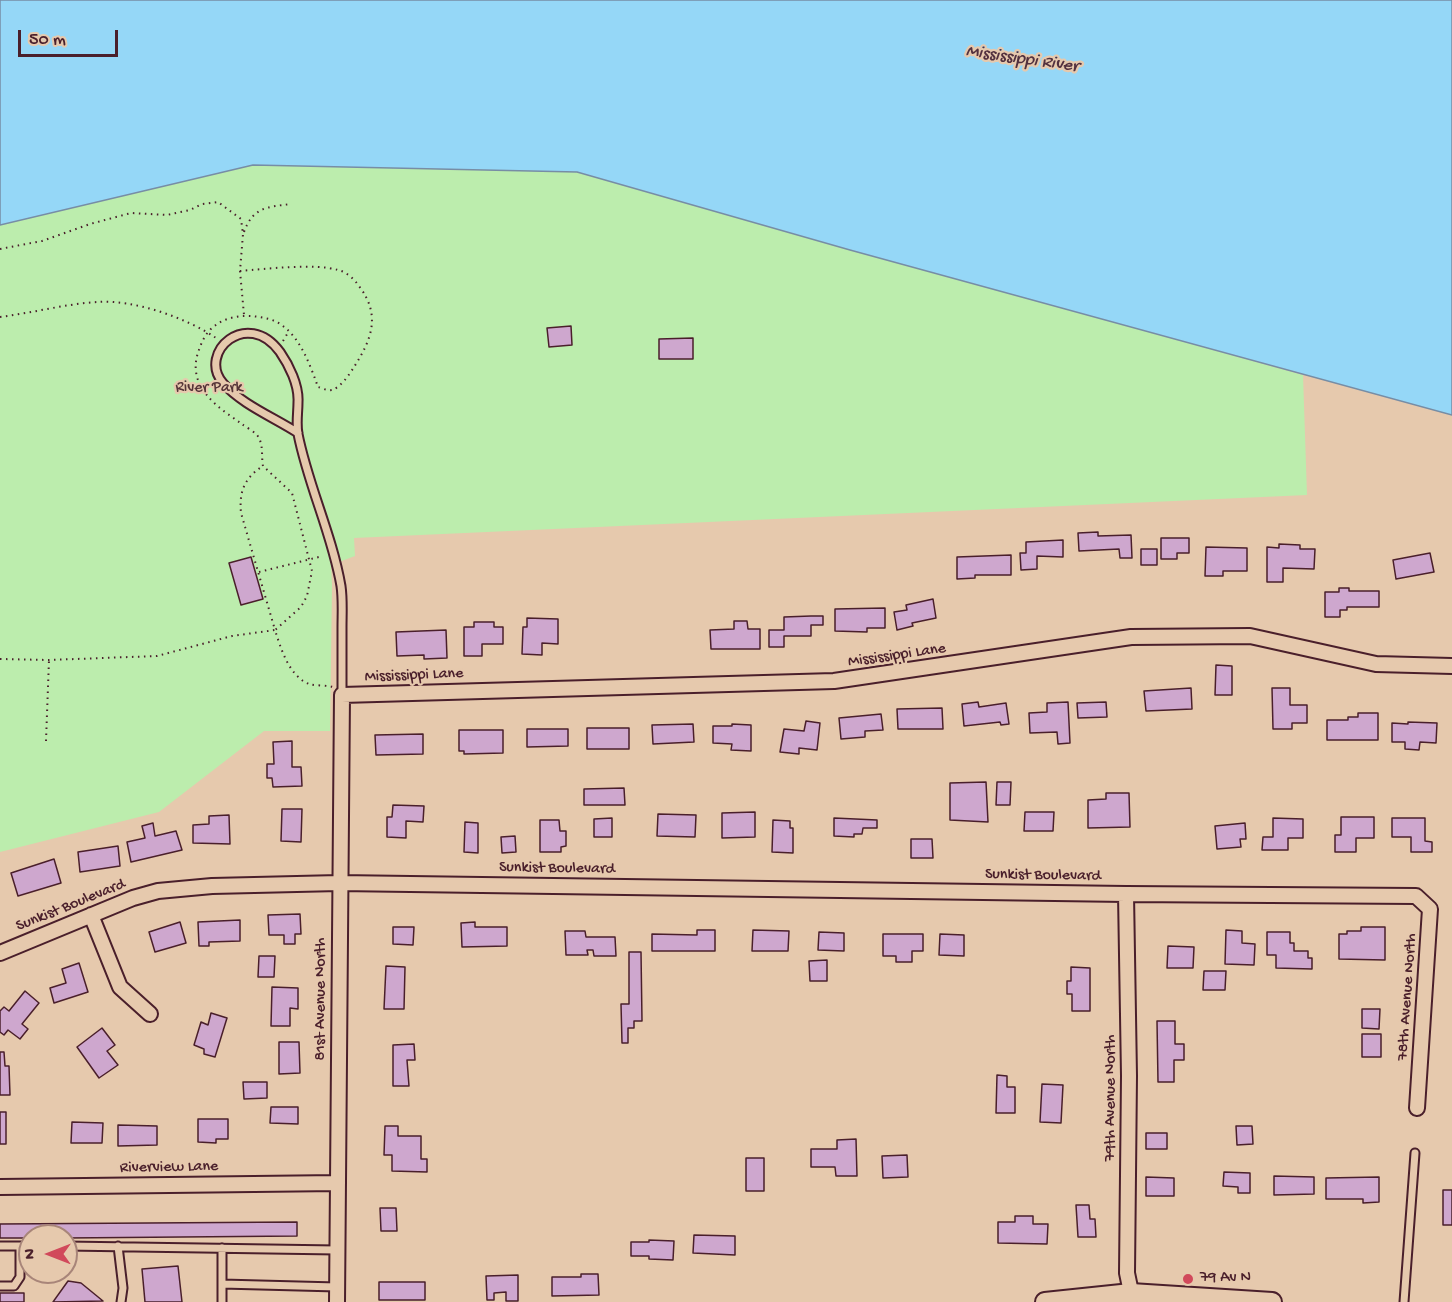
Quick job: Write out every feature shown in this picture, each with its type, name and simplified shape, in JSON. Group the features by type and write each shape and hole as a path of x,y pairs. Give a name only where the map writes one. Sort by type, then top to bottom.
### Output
{"street":[{"name":"Mississippi Lane","path":"342,695 834,681 1115,639 1152,636 1250,636 1376,664 1452,666"},
{"name":"81st Avenue North","path":"337,1302 342,695"},
{"name":"Sunkist Boulevard","path":"0,953 133,898 185,887 339,883 1416,896"},
{"name":"79th Avenue North","path":"1126,894 1129,1076 1127,1273 1132,1298"},
{"name":"78th Avenue North","path":"1416,896 1430,909 1417,1108"},
{"path":"91,915 120,987 150,1014"},
{"name":"Riverview Lane","path":"0,1187 338,1183"},
{"path":"1045,1302 1132,1298 1272,1302"}],"lane":[{"path":"298,433 268,416 230,390 221,381 216,365 218,354 232,337 248,332 262,334 272,341 282,355 296,384 299,400 298,433 341,588 342,695"},
{"path":"1404,1302 1415,1154"},
{"path":"0,1246 18,1246"},
{"path":"78,1246 337,1250"},
{"path":"118,1246 123,1288 121,1302"},
{"path":"222,1248 222,1302"},
{"path":"0,1287 14,1286 18,1281"},
{"path":"222,1284 337,1287"}],"path":[{"path":"0,249 42,242 90,224 131,213 167,215 190,210 202,204 218,202 241,219 243,234 240,271 244,315"},
{"path":"243,234 249,219 258,211 272,206 291,204"},
{"path":"0,659 49,660 157,656 232,636 275,630 294,615 307,596 312,571 292,493 263,466 262,450 256,435 211,401 200,383 196,365 201,344 208,333 223,321 244,315 266,318 283,325 302,350 318,387 328,390 340,385 350,374 369,341 372,329 370,304 361,288 345,272 336,269 240,271"},
{"path":"0,317 98,302 122,303 184,321 224,344"},
{"path":"263,466 254,471 244,484 239,499 241,513 282,653 302,680 310,684 332,686 342,695"},
{"path":"259,572 333,554"},
{"path":"46,741 49,660"}],"green space":[{"name":"River Park","path":"253,165 577,172 1303,375 1307,495 354,538 355,556 331,565 330,731 264,731 159,812 0,852 0,225"}],"water":[{"name":"Mississippi River","path":"0,0 1452,0 1452,415 850,250 577,172 253,165 0,225"}],"building":[{"path":"571,326 572,345 549,347 547,328"},
{"path":"693,338 693,359 659,359 659,339"},
{"path":"1098,532 1098,536 1131,535 1132,558 1120,558 1119,549 1079,551 1078,533"},
{"path":"1161,538 1189,538 1189,553 1177,553 1177,559 1161,559"},
{"path":"1063,540 1063,557 1037,556 1037,569 1021,570 1020,553 1026,553 1026,542"},
{"path":"1279,544 1300,545 1300,549 1315,549 1314,569 1283,568 1283,582 1267,582 1267,547 1279,548"},
{"path":"1206,547 1247,548 1247,571 1223,571 1223,576 1205,576"},
{"path":"1141,549 1157,549 1157,565 1141,565"},
{"path":"1430,553 1434,572 1396,579 1393,560"},
{"path":"1011,555 1011,575 975,575 975,578 957,579 957,557"},
{"path":"251,557 263,599 241,605 229,563"},
{"path":"1339,588 1349,588 1349,591 1379,591 1379,607 1347,607 1347,610 1340,610 1340,617 1325,617 1325,592 1339,592"},
{"path":"933,599 936,618 912,623 913,626 897,630 894,612 907,610 906,605"},
{"path":"885,608 885,628 867,628 867,632 835,631 835,609"},
{"path":"823,616 823,625 811,625 811,636 784,636 784,647 769,647 769,630 784,630 784,617"},
{"path":"527,618 558,619 558,644 542,643 542,655 522,654 523,627 527,627"},
{"path":"734,621 747,621 748,629 760,629 760,649 711,649 710,630 734,629"},
{"path":"474,622 494,622 494,627 503,627 503,644 482,644 482,656 464,656 464,627 474,627"},
{"path":"446,630 447,658 424,659 424,655 397,656 396,632"},
{"path":"1216,665 1232,666 1232,695 1215,695"},
{"path":"1191,688 1192,709 1146,711 1144,691"},
{"path":"1272,688 1290,688 1290,705 1307,705 1307,723 1292,723 1292,729 1273,729"},
{"path":"978,702 979,707 1006,703 1009,724 1001,725 1000,722 964,726 962,704"},
{"path":"1068,702 1070,743 1058,744 1057,732 1030,733 1029,713 1047,712 1047,703"},
{"path":"1106,702 1107,717 1078,718 1077,703"},
{"path":"942,708 943,729 898,729 897,709"},
{"path":"1358,713 1378,713 1378,740 1327,740 1327,720 1348,720 1348,717 1358,717"},
{"path":"881,714 883,730 865,731 865,737 841,739 839,718"},
{"path":"806,721 820,723 817,750 799,748 799,754 780,752 784,729 804,731"},
{"path":"1408,722 1437,723 1436,743 1420,742 1419,750 1405,749 1405,742 1392,742 1392,723 1408,724"},
{"path":"693,724 694,742 653,744 652,725"},
{"path":"732,724 751,725 751,751 731,750 732,744 713,743 713,726 732,726"},
{"path":"587,728 629,728 629,749 587,749"},
{"path":"527,729 568,729 568,746 527,747"},
{"path":"459,730 503,730 503,753 464,754 464,751 459,751"},
{"path":"423,734 423,754 376,755 375,735"},
{"path":"292,741 292,767 301,767 302,786 273,787 272,778 267,778 267,764 274,764 273,742"},
{"path":"986,782 988,822 950,820 950,783"},
{"path":"997,782 1011,782 1010,805 996,805"},
{"path":"624,788 625,805 584,805 584,789"},
{"path":"1106,793 1129,793 1130,827 1088,828 1088,800 1106,799"},
{"path":"393,805 424,806 423,822 406,821 406,838 387,837 387,817 392,817"},
{"path":"282,809 302,809 301,842 281,841"},
{"path":"755,812 755,837 722,838 722,813"},
{"path":"1025,812 1054,812 1053,831 1024,831"},
{"path":"658,814 696,815 695,837 657,836"},
{"path":"229,815 230,844 193,843 193,825 209,824 209,816"},
{"path":"1341,817 1374,817 1374,838 1356,838 1356,852 1335,852 1335,835 1341,835"},
{"path":"612,818 612,837 594,837 594,819"},
{"path":"834,818 877,820 877,828 863,828 862,834 854,834 854,837 834,836"},
{"path":"1273,818 1303,819 1303,838 1288,838 1288,850 1262,850 1263,837 1273,837"},
{"path":"1392,818 1425,818 1425,841 1432,842 1432,852 1411,852 1411,837 1392,837"},
{"path":"540,820 559,820 560,831 566,831 566,846 561,847 561,852 540,852"},
{"path":"773,820 790,821 790,828 793,828 793,853 772,852"},
{"path":"465,822 478,823 478,853 464,852"},
{"path":"153,823 155,836 176,831 182,850 131,862 127,842 145,838 142,826"},
{"path":"1245,823 1246,839 1240,839 1241,847 1217,849 1215,826"},
{"path":"515,836 516,852 502,853 501,837"},
{"path":"911,839 932,839 933,858 911,858"},
{"path":"118,846 120,866 80,872 78,852"},
{"path":"54,859 61,883 18,896 11,873"},
{"path":"300,914 301,934 295,934 295,944 284,944 284,935 269,935 268,915"},
{"path":"240,920 240,941 209,942 209,946 199,946 198,922"},
{"path":"180,922 186,943 155,952 149,932"},
{"path":"475,922 475,927 507,927 507,946 462,947 461,923"},
{"path":"393,927 414,927 413,945 393,944"},
{"path":"1361,927 1385,927 1385,960 1339,959 1339,934 1347,934 1347,931 1361,931"},
{"path":"697,930 715,930 715,951 652,951 652,934 697,935"},
{"path":"753,930 789,931 788,951 752,951"},
{"path":"1226,930 1242,931 1242,943 1255,944 1254,965 1225,964"},
{"path":"565,931 585,931 586,937 615,937 616,956 594,956 593,950 587,950 588,955 566,955"},
{"path":"819,932 844,933 844,951 818,950"},
{"path":"1267,932 1290,932 1290,943 1294,943 1294,951 1308,951 1308,958 1312,958 1312,969 1276,968 1276,955 1267,955"},
{"path":"883,934 923,934 923,951 912,951 912,962 896,962 896,956 883,956"},
{"path":"940,934 964,935 964,956 939,955"},
{"path":"1168,946 1194,947 1193,968 1167,968"},
{"path":"629,952 641,952 642,1021 634,1021 634,1028 628,1028 628,1043 622,1043 621,1004 629,1004"},
{"path":"259,956 275,956 274,977 258,977"},
{"path":"827,960 827,981 810,981 809,961"},
{"path":"79,963 88,992 54,1003 50,988 66,983 62,969"},
{"path":"386,966 405,967 404,1009 384,1009"},
{"path":"1071,967 1090,968 1090,1011 1072,1011 1072,994 1067,994 1067,981 1071,981"},
{"path":"1204,971 1226,971 1225,990 1203,990"},
{"path":"272,987 298,988 298,1009 290,1008 290,1026 271,1026"},
{"path":"25,991 39,1003 22,1024 28,1029 20,1039 8,1030 4,1035 0,1032 0,1011 4,1007 9,1011"},
{"path":"1362,1009 1380,1009 1379,1029 1362,1028"},
{"path":"211,1013 227,1018 215,1057 204,1054 204,1049 194,1045 201,1022 208,1025"},
{"path":"1157,1021 1175,1021 1175,1044 1184,1044 1184,1060 1174,1060 1174,1082 1158,1082"},
{"path":"102,1028 115,1045 107,1051 118,1065 99,1078 77,1047"},
{"path":"1362,1034 1381,1034 1381,1057 1362,1057"},
{"path":"279,1042 299,1042 300,1073 279,1074"},
{"path":"414,1044 415,1060 407,1060 409,1086 393,1086 393,1045"},
{"path":"0,1052 4,1052 5,1066 9,1066 10,1095 0,1095"},
{"path":"997,1075 1007,1076 1007,1087 1015,1087 1015,1113 996,1113"},
{"path":"243,1082 267,1082 267,1098 244,1099"},
{"path":"1042,1084 1063,1085 1061,1123 1040,1122"},
{"path":"271,1107 298,1107 298,1124 270,1123"},
{"path":"0,1112 6,1112 6,1144 0,1144"},
{"path":"198,1119 228,1119 228,1139 216,1139 216,1143 198,1142"},
{"path":"72,1122 103,1123 102,1143 71,1143"},
{"path":"118,1125 157,1126 157,1145 118,1146"},
{"path":"385,1126 398,1126 398,1136 421,1136 421,1159 427,1159 427,1172 392,1171 392,1155 384,1155"},
{"path":"1236,1126 1252,1126 1253,1144 1237,1145"},
{"path":"1146,1133 1167,1133 1167,1149 1146,1149"},
{"path":"856,1139 857,1176 836,1176 835,1167 811,1167 811,1149 837,1149 837,1140"},
{"path":"907,1155 908,1177 883,1178 882,1156"},
{"path":"746,1158 764,1158 764,1191 746,1191"},
{"path":"1224,1172 1250,1173 1250,1193 1238,1193 1238,1187 1223,1186"},
{"path":"1274,1176 1314,1177 1314,1194 1274,1195"},
{"path":"1146,1177 1174,1178 1174,1196 1146,1196"},
{"path":"1379,1177 1379,1202 1363,1203 1363,1199 1326,1199 1326,1178"},
{"path":"1443,1190 1452,1190 1452,1225 1443,1225"},
{"path":"1076,1205 1089,1205 1090,1219 1095,1219 1096,1237 1078,1237"},
{"path":"380,1208 396,1208 397,1231 381,1231"},
{"path":"1015,1216 1033,1216 1033,1224 1048,1224 1047,1244 998,1243 998,1222 1015,1222"},
{"path":"297,1222 297,1236 78,1238 78,1224 18,1224 18,1238 0,1238 0,1224"},
{"path":"694,1235 735,1236 735,1255 693,1253"},
{"path":"649,1240 674,1241 673,1260 631,1256 631,1242 649,1242"},
{"path":"178,1266 182,1302 145,1302 142,1269"},
{"path":"581,1274 598,1274 599,1295 552,1296 552,1277 581,1277"},
{"path":"518,1275 518,1301 506,1301 506,1292 494,1293 494,1300 487,1300 486,1276"},
{"path":"379,1282 425,1282 425,1300 379,1300"},
{"path":"78,1283 103,1301 53,1302 66,1284"},
{"path":"0,1293 24,1293 24,1302 0,1302"}],"place":[{"name":"79 Av N","path":"1188,1279"}]}
